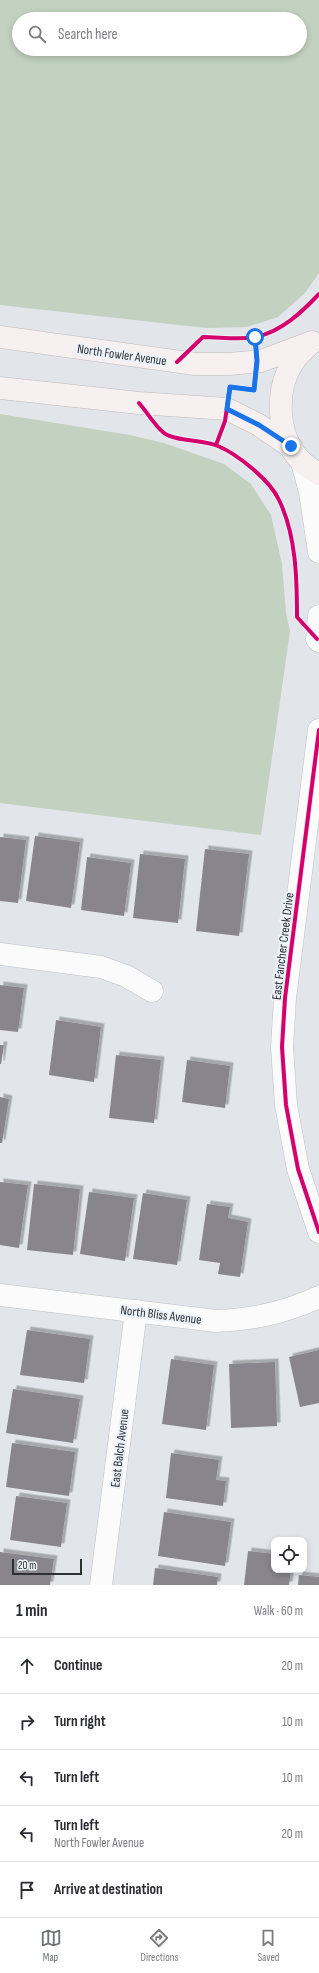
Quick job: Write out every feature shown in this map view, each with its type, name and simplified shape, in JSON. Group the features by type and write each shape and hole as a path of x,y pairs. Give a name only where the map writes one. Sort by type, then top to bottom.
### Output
{"main road":[{"name":"North Fowler Avenue","path":"0,337 195,364 229,364 261,361 316,340"},
{"path":"304,461 282,425 280,402 285,379 296,359 316,340"},
{"path":"0,388 139,403 227,409 259,425 304,461"}],"street":[{"path":"304,461 319,552"},
{"path":"319,616 317,639 319,641"},
{"name":"East Fancher Creek Drive","path":"319,730 285,998 282,1046 286,1105 298,1169 319,1232"},
{"path":"0,954 101,967 126,976 152,991"},
{"name":"North Bliss Avenue","path":"0,1296 216,1321 249,1320 282,1312 319,1297"},
{"name":"East Balch Avenue","path":"101,1585 136,1311"}],"green space":[{"path":"0,0 319,0 319,273 305,293 278,317 247,327 206,328 0,305"},
{"path":"0,414 130,435 164,443 224,464 251,484 271,515 282,564 286,613 290,631 261,835 0,803"}],"building":[{"path":"35,836 80,842 71,908 26,901"},
{"path":"0,837 26,840 18,903 0,901"},
{"path":"205,849 249,854 239,936 196,931"},
{"path":"140,854 185,859 178,923 133,918"},
{"path":"87,857 131,863 124,916 81,910"},
{"path":"0,985 24,988 18,1032 0,1030"},
{"path":"56,1020 101,1027 94,1082 49,1075"},
{"path":"0,1045 4,1045 1,1064 0,1064"},
{"path":"116,1055 161,1060 154,1123 109,1118"},
{"path":"187,1060 230,1066 225,1108 182,1102"},
{"path":"0,1097 9,1099 2,1143 0,1143"},
{"path":"0,1182 28,1185 19,1248 0,1245"},
{"path":"34,1184 80,1189 73,1255 27,1250"},
{"path":"89,1192 134,1198 125,1261 80,1254"},
{"path":"143,1193 187,1200 177,1265 133,1259"},
{"path":"207,1204 230,1207 228,1218 248,1222 240,1277 218,1274 220,1263 199,1260"},
{"path":"27,1330 90,1339 84,1383 20,1375"},
{"path":"319,1350 319,1403 300,1407 289,1357"},
{"path":"171,1359 214,1365 206,1430 162,1424"},
{"path":"275,1362 277,1426 231,1428 229,1364"},
{"path":"13,1389 80,1399 73,1443 6,1433"},
{"path":"12,1443 75,1452 69,1496 6,1487"},
{"path":"171,1453 219,1460 216,1480 226,1481 223,1506 166,1498"},
{"path":"16,1496 67,1503 61,1547 10,1540"},
{"path":"164,1512 231,1522 225,1566 158,1556"},
{"path":"248,1551 271,1554 271,1573 291,1573 289,1585 244,1585"},
{"path":"0,1552 54,1559 50,1585 0,1585"},
{"path":"155,1568 218,1577 217,1585 153,1585"},
{"path":"299,1575 319,1577 319,1585 298,1585"}],"cycle path":[{"path":"177,362 203,337 250,338 265,334 283,326 319,294"},
{"path":"216,445 225,421 230,387 254,390 257,361 255,337"},
{"path":"139,403 157,427 164,433 175,438 212,444 226,450 252,468 275,492 285,513 292,542 296,572 297,617 317,639"},
{"path":"319,730 285,998 282,1047 286,1105 298,1169 319,1232"}],"route":[{"path":"255,337 257,370 254,390 230,387 227,409 259,425 291,446"}]}
